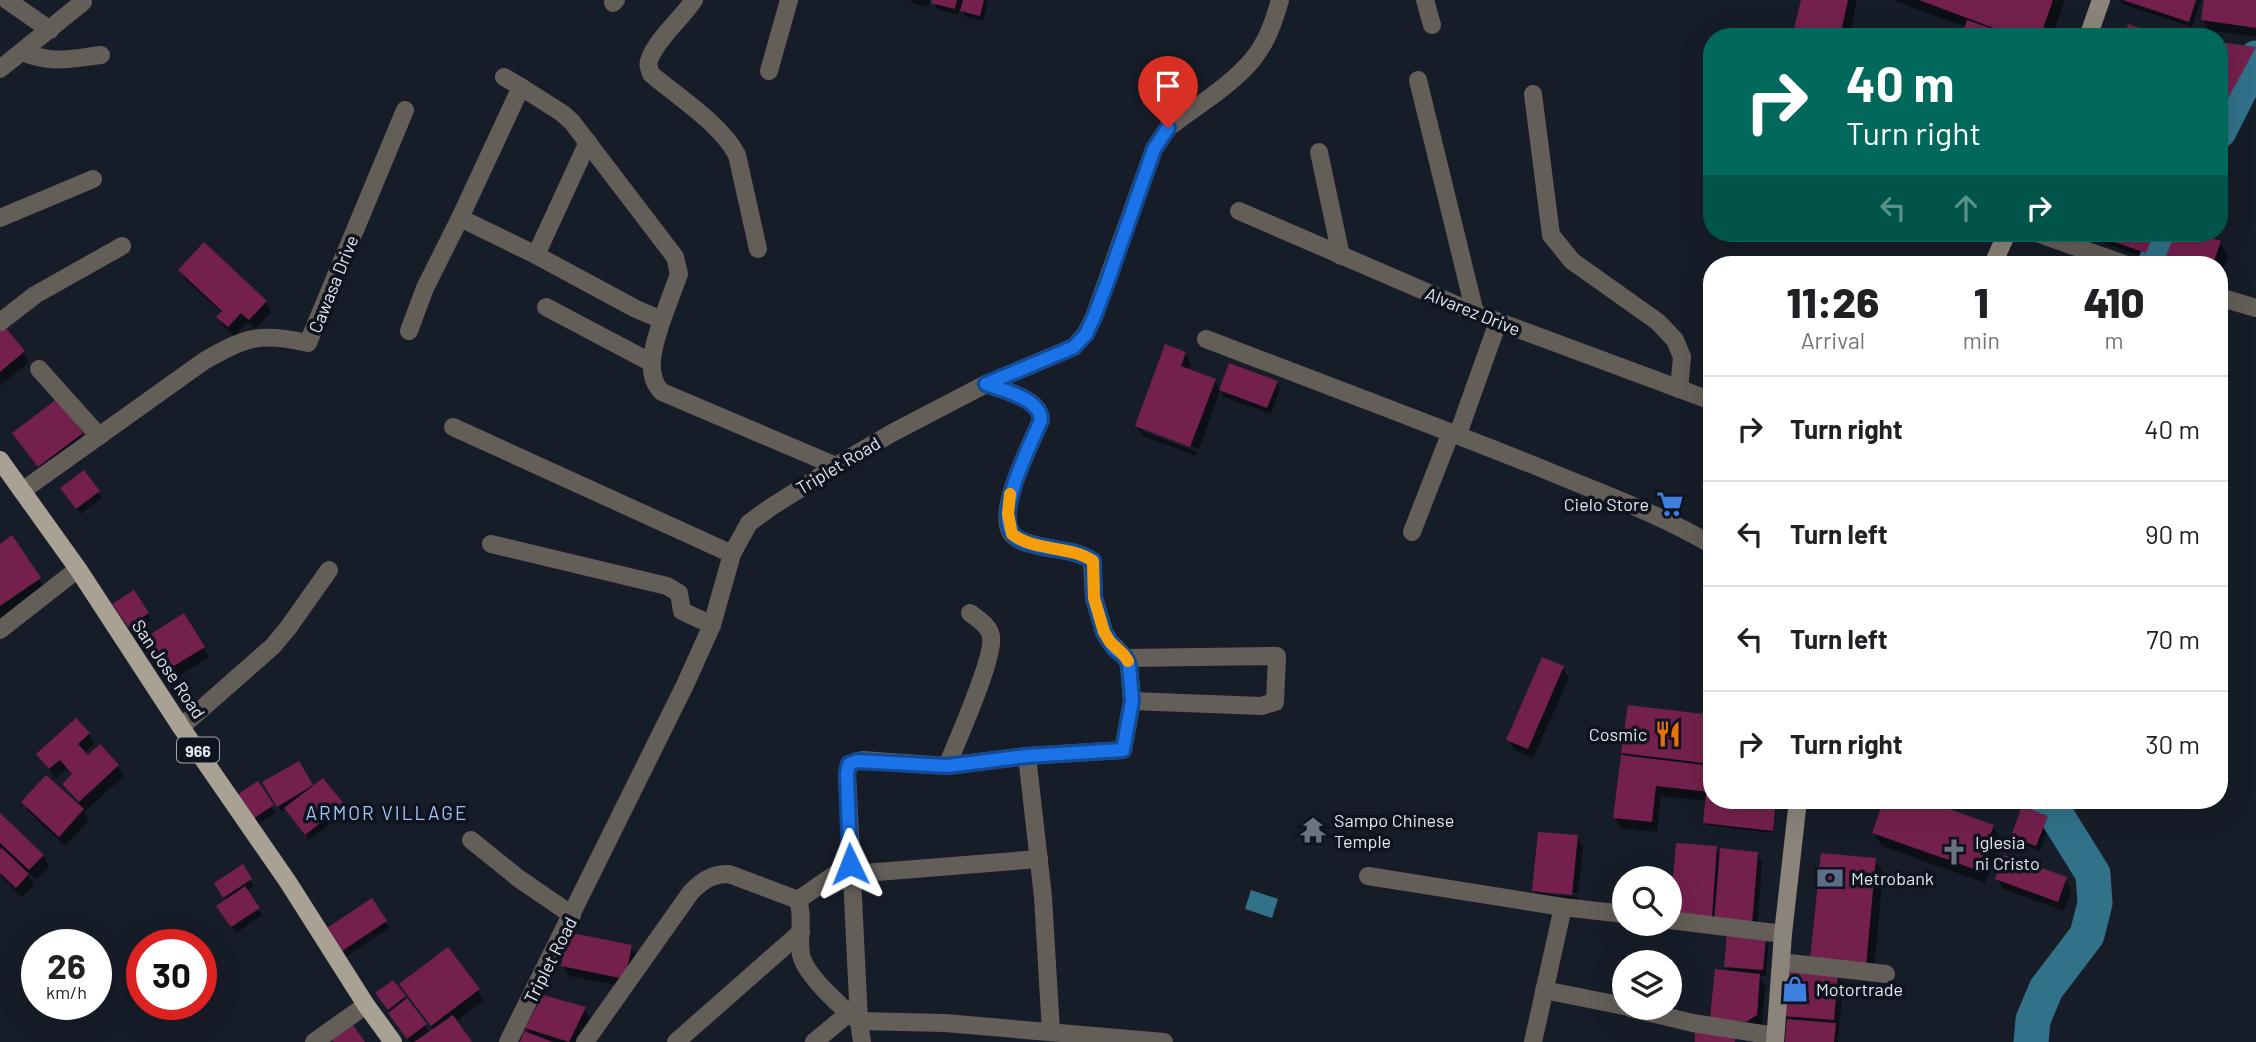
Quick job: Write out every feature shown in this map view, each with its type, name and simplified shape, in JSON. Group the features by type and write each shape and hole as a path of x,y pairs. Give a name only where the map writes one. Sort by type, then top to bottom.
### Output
{"main road":[{"path":"2091,28 2101,0"},
{"name":"San Jose Road","path":"0,460 78,569 393,1042"},
{"path":"1775,1039 1797,809"}],"street":[{"path":"7,0 50,30"},
{"path":"694,0 655,49 648,67 651,74 709,122 733,146 758,249"},
{"path":"769,71 789,0"},
{"name":"Triplet Road","path":"508,1042 712,625 732,554 749,523 892,433 986,384 1074,347 1086,334 1094,317 1154,149 1161,137 1168,128 1238,74 1253,59 1274,22 1280,0"},
{"path":"1425,0 1432,25"},
{"path":"0,69 83,2"},
{"path":"22,52 43,60 55,61 101,55"},
{"path":"504,77 562,113 675,257 679,274 655,341 652,363 655,383 662,392 836,466"},
{"path":"1418,80 1475,313"},
{"path":"409,331 425,288 521,87"},
{"path":"1533,94 1551,235 1572,261 1658,322 1675,340 1682,357 1679,389"},
{"name":"Cawasa Drive","path":"22,491 204,360 230,345 268,336 309,343 405,110"},
{"path":"536,255 587,142"},
{"path":"1319,152 1341,256"},
{"path":"0,218 93,179"},
{"name":"Alvarez Drive","path":"1239,211 1475,313 1703,398"},
{"path":"460,218 662,320"},
{"path":"2062,242 2102,256"},
{"path":"0,322 35,295 122,246"},
{"path":"2228,300 2256,308"},
{"path":"546,307 652,363"},
{"path":"1412,532 1498,322"},
{"path":"1206,340 1454,433 1655,515 1703,540"},
{"path":"39,369 99,436"},
{"path":"862,1042 854,1017 847,774 849,764 862,760 947,766 1027,756 1123,750 1132,701 1129,665 1104,632 1094,598 1093,561 1020,541 1009,528 1009,498 1041,420 1038,408 1022,398 986,384"},
{"path":"453,427 732,554"},
{"path":"491,544 667,586 679,593 682,611 712,625"},
{"path":"0,630 78,569"},
{"path":"181,727 273,646 329,570"},
{"path":"947,766 992,646 989,629 970,613"},
{"path":"1126,658 1277,656 1275,702 1261,706 1132,701"},
{"path":"1027,756 1039,859 1051,1032"},
{"path":"471,839 518,878 572,915"},
{"path":"798,900 851,869 1039,859"},
{"path":"585,1042 691,892 710,876 729,874 798,900"},
{"path":"1368,876 1612,913"},
{"path":"798,900 801,909 801,951 806,966 813,977 854,1017"},
{"path":"1533,1042 1563,907"},
{"path":"1682,921 1783,934"},
{"path":"676,1042 802,932"},
{"path":"1781,962 1886,974"},
{"path":"1544,990 1612,1004"},
{"path":"314,1042 366,1005"},
{"path":"814,1042 854,1017 1164,1042"},
{"path":"1680,1020 1775,1039"}],"water":[{"path":"1251,890 1278,899 1272,918 1245,909"}],"building":[{"path":"932,0 957,0 955,9 931,3"},
{"path":"963,0 984,0 980,16 960,11"},
{"path":"1801,0 1848,0 1842,28 1794,28"},
{"path":"1919,0 2053,0 2043,28 1994,28"},
{"path":"2123,0 2196,0 2189,22"},
{"path":"2204,0 2256,0 2256,28 2201,20"},
{"path":"1967,20 1990,28 1964,28"},
{"path":"2228,43 2256,47 2228,98"},
{"path":"204,242 267,301 249,320 241,313 228,327 216,317 222,311 178,270"},
{"path":"2114,242 2150,242 2146,253"},
{"path":"2172,242 2221,242 2216,256 2166,256"},
{"path":"5,327 25,351 0,372 0,331"},
{"path":"1165,344 1186,352 1181,366 1216,379 1190,447 1135,426"},
{"path":"1229,363 1278,381 1267,408 1219,390"},
{"path":"57,399 83,433 38,467 12,433"},
{"path":"84,470 100,491 76,509 60,488"},
{"path":"12,535 41,578 0,606 0,544"},
{"path":"134,590 149,613 128,627 112,604"},
{"path":"184,613 205,647 164,672 143,639"},
{"path":"1542,657 1564,666 1528,749 1506,740"},
{"name":"Cosmic","path":"1628,705 1703,714 1703,763 1621,753"},
{"path":"76,718 90,733 78,744 88,755 100,744 119,765 79,802 62,784 72,774 60,760 49,769 36,754"},
{"path":"1621,755 1703,765 1703,791 1656,786 1652,822 1613,818"},
{"path":"299,761 313,785 277,807 262,782"},
{"path":"46,775 84,809 59,837 21,802"},
{"path":"323,778 344,804 305,835 284,808"},
{"path":"258,781 274,805 253,819 238,794"},
{"path":"1704,809 1775,809 1773,831 1703,823"},
{"name":"Iglesia ni Cristo","path":"1881,809 1949,809 1994,825 1977,870 1872,833"},
{"path":"2021,809 2030,809 2048,816 2036,846 2011,836"},
{"path":"0,813 44,855 29,870 0,843"},
{"path":"1538,832 1578,835 1572,895 1532,891"},
{"path":"1676,843 1717,846 1712,918 1682,916 1682,866 1674,866"},
{"path":"2,848 29,874 16,888 0,873"},
{"path":"1720,848 1758,852 1752,925 1714,922"},
{"path":"1821,853 1876,858 1866,966 1810,960"},
{"path":"2004,855 2067,877 2058,902 1995,879"},
{"path":"243,864 252,879 223,898 214,883"},
{"path":"245,886 260,908 231,927 216,906"},
{"path":"372,898 387,921 342,951 327,928"},
{"path":"567,932 632,945 625,979 561,966"},
{"path":"1727,934 1766,938 1763,970 1724,967"},
{"path":"448,947 480,989 431,1026 399,984"},
{"path":"1715,969 1760,974 1757,1015 1746,1022 1710,1018"},
{"path":"1786,970 1838,974 1834,1020 1782,1016"},
{"path":"393,980 406,996 388,1010 375,993"},
{"path":"543,995 586,1007 569,1042 525,1028"},
{"path":"407,998 427,1024 407,1039 388,1013"},
{"path":"453,1015 472,1042 414,1042"},
{"path":"1787,1019 1836,1023 1834,1042 1785,1042"},
{"path":"353,1025 365,1042 332,1040"},
{"path":"1695,1030 1735,1033 1735,1042 1695,1042"},
{"path":"524,1031 553,1042 520,1042"}],"waterway":[{"path":"2228,113 2256,58"},
{"path":"2158,256 2164,242"},
{"path":"2031,1042 2033,1020 2046,989 2087,935 2095,903 2093,874 2053,809"}],"slow traffic":[{"path":"1010,494 1009,528 1020,541 1093,561 1094,598 1104,632 1114,648 1128,661"}],"place":[{"name":"Cielo Store","path":"1670,504"},
{"name":"Cosmic","path":"1668,734"},
{"name":"Sampo Chinese Temple","path":"1313,830"},
{"name":"Iglesia ni Cristo","path":"1954,852"},
{"name":"Metrobank","path":"1830,878"},
{"name":"Motortrade","path":"1795,989"}],"district":[{"name":"ARMOR VILLAGE","path":"387,812"}],"route":[{"path":"850,864 849,764 862,760 947,766 1027,756 1123,750 1132,701 1129,665 1104,632 1094,598 1093,561 1020,541 1009,528 1009,498 1041,420 1038,408 1022,398 986,384 1074,347 1086,334 1154,149 1168,128"}]}
